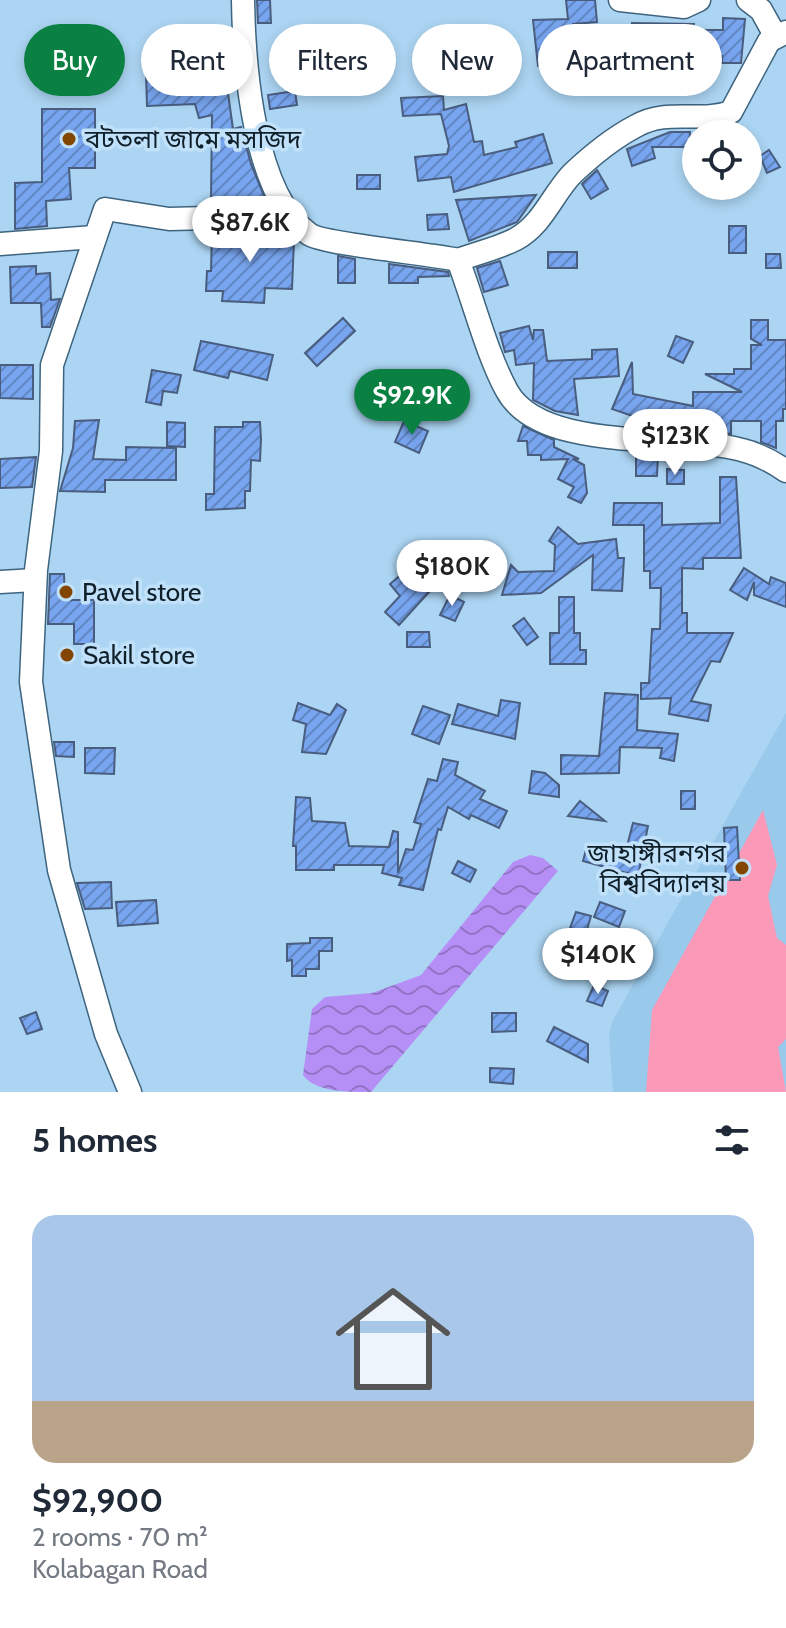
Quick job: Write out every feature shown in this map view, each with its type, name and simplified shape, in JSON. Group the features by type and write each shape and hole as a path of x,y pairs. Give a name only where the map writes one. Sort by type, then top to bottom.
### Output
{"street":[{"path":"243,0 256,121 271,182 281,204 310,236 458,260 517,239 546,213 571,176 608,143 639,124 673,114 715,118 731,112 769,41 781,34 748,0"},
{"path":"620,0 684,7 699,0"},
{"path":"130,1092 106,1034 59,870 31,682 35,580 51,451 52,365 105,209 169,219 292,216"},
{"path":"0,244 94,237"},
{"path":"458,260 507,391 533,417 559,428 593,434 743,450 786,471"},
{"path":"0,582 35,580"}],"shaded area":[{"name":"জাহাঙ্গীরনগর বিশ্ববিদ্যালয়","path":"786,713 786,1092 613,1092 609,1036 612,1022"},
{"name":"জাহাঙ্গীরনগর বিশ্ববিদ্যালয়","path":"763,810 777,865 768,896 777,938 786,945 786,1039 778,1047 786,1092 646,1092 652,1010"}],"water":[{"path":"530,855 543,858 558,871 371,1092 332,1090 308,1081 303,1075 312,1009 325,997 372,993 421,975 513,862"}],"building":[{"path":"257,0 270,0 271,23 258,23"},
{"path":"566,0 595,0 597,22 538,24 538,66 533,20 568,19"},
{"path":"723,18 745,19 741,63 722,63"},
{"path":"268,95 296,96 297,105 270,109"},
{"path":"147,96 228,96 233,129 241,127 251,164 267,203 249,203 248,198 211,199 212,115 199,118 195,104 147,106"},
{"path":"443,96 444,110 466,104 474,142 482,141 484,155 517,147 515,142 543,134 552,163 454,192 451,177 418,181 415,157 447,154 449,146 441,114 403,116 401,98"},
{"path":"42,109 95,109 95,168 69,168 71,199 46,201 47,226 15,229 15,183 42,182"},
{"path":"670,132 682,132 682,147 652,147 655,158 632,166 627,149"},
{"path":"769,150 780,167 767,173 762,155"},
{"path":"597,170 608,189 591,199 582,184"},
{"path":"357,175 380,175 380,189 357,189"},
{"path":"536,195 517,222 469,241 456,200"},
{"path":"447,214 449,229 428,230 427,215"},
{"path":"729,226 746,226 746,253 729,253"},
{"path":"285,230 294,240 292,289 265,288 264,303 222,301 223,291 206,291 207,271 211,271 212,232"},
{"path":"548,252 577,252 577,268 548,268"},
{"path":"766,254 780,254 781,268 766,268"},
{"path":"338,256 355,259 355,283 338,283"},
{"path":"500,261 508,285 484,292 477,268"},
{"path":"389,264 448,272 449,276 418,277 418,283 389,283"},
{"path":"36,266 36,274 50,273 51,300 60,299 50,327 42,327 41,303 11,303 10,267"},
{"path":"343,318 355,331 317,366 305,353"},
{"path":"751,320 768,320 768,340 786,340 786,409 783,409 783,421 776,421 776,448 761,442 761,421 731,421 731,434 694,429 694,426 666,420 665,427 649,426 650,422 612,409 632,362 633,394 693,406 693,392 742,392 705,374 734,374 734,369 751,369 751,345 762,345 751,339"},
{"path":"529,326 533,340 534,330 543,330 547,361 592,359 592,350 617,349 619,376 574,379 578,415 555,411 533,400 534,363 516,365 514,350 505,352 500,333"},
{"path":"676,336 693,342 683,363 668,356"},
{"path":"201,341 273,355 267,380 230,371 228,378 194,370"},
{"path":"0,365 33,365 33,399 0,398"},
{"path":"152,370 181,375 177,393 163,391 161,405 146,402"},
{"path":"99,420 93,459 126,460 126,447 176,448 176,480 105,480 105,492 60,491 73,448 75,421"},
{"path":"404,421 428,431 419,453 395,442"},
{"path":"167,422 185,423 185,447 167,446"},
{"path":"243,422 260,422 261,439 260,461 251,460 250,491 245,491 245,508 206,510 206,494 214,494 215,427 243,427"},
{"path":"523,426 554,440 554,447 579,459 573,459 584,465 587,493 581,503 568,497 574,487 558,479 568,459 541,460 541,455 528,455 527,441 518,441"},
{"path":"636,455 658,455 657,476 636,476"},
{"path":"36,457 32,487 0,488 0,459"},
{"path":"667,469 684,470 684,484 667,484"},
{"path":"720,477 736,477 741,558 703,558 703,569 682,568 682,613 687,613 687,633 733,633 720,662 711,661 691,701 711,705 708,721 669,714 671,698 641,699 641,683 649,683 652,629 660,629 661,588 650,588 650,571 644,571 644,525 613,525 614,503 662,503 662,525 720,523"},
{"path":"558,527 578,544 616,539 618,558 624,558 622,591 592,590 593,555 541,593 502,595 511,565 518,572 554,571 555,545 549,541"},
{"path":"744,568 769,584 771,577 786,583 786,607 754,595 754,582 747,600 730,590"},
{"path":"403,573 415,586 418,583 429,592 399,625 385,612 400,596 390,584"},
{"path":"50,574 64,574 65,600 94,600 94,644 74,644 74,624 48,624"},
{"path":"450,595 464,602 455,621 440,615"},
{"path":"559,597 574,597 574,633 580,633 580,650 586,650 586,664 550,664 550,633 559,633"},
{"path":"524,618 538,637 527,645 513,626"},
{"path":"407,632 429,632 430,647 407,647"},
{"path":"605,693 638,695 637,730 678,734 674,761 660,758 662,748 620,747 619,773 561,774 561,755 599,756"},
{"path":"501,700 520,703 515,739 452,724 458,704 498,716"},
{"path":"298,703 330,715 337,704 346,710 326,754 302,752 306,724 293,720"},
{"path":"423,706 450,715 439,744 412,734"},
{"path":"54,742 74,742 74,757 56,756"},
{"path":"85,748 115,748 114,774 85,773"},
{"path":"443,759 458,762 455,775 485,791 480,799 507,811 499,828 471,815 469,819 448,807 441,830 438,829 423,890 399,885 402,878 382,873 384,865 334,865 334,870 296,870 296,846 293,846 296,797 310,798 312,821 345,823 349,846 389,847 393,831 398,832 398,873 406,849 413,850 421,824 414,822 428,779 437,781"},
{"path":"532,771 545,773 559,785 559,797 529,793"},
{"path":"681,791 695,791 695,809 681,809"},
{"path":"580,801 605,821 568,816"},
{"path":"633,823 648,826 638,876 583,861 587,846 625,854"},
{"path":"737,827 740,880 726,880 724,828"},
{"path":"458,861 476,870 470,882 452,873"},
{"path":"111,882 112,908 85,909 77,883"},
{"path":"156,900 158,923 118,926 116,902"},
{"path":"600,902 625,911 619,927 594,917"},
{"path":"576,912 591,916 586,933 570,928"},
{"path":"310,938 332,938 332,951 319,951 319,969 306,969 306,976 292,976 292,960 287,961 287,944 310,943"},
{"path":"594,985 608,991 602,1006 587,1001"},
{"path":"36,1012 42,1029 27,1034 20,1018"},
{"path":"492,1013 516,1013 516,1031 492,1032"},
{"path":"554,1027 588,1044 588,1062 547,1041"},
{"path":"490,1068 514,1069 513,1084 490,1082"}],"place":[{"name":"বটতলা জামে মসজিদ","path":"69,139"},
{"name":"Pavel store","path":"66,592"},
{"name":"Sakil store","path":"67,655"},
{"name":"জাহাঙ্গীরনগর বিশ্ববিদ্যালয়","path":"742,868"}]}
